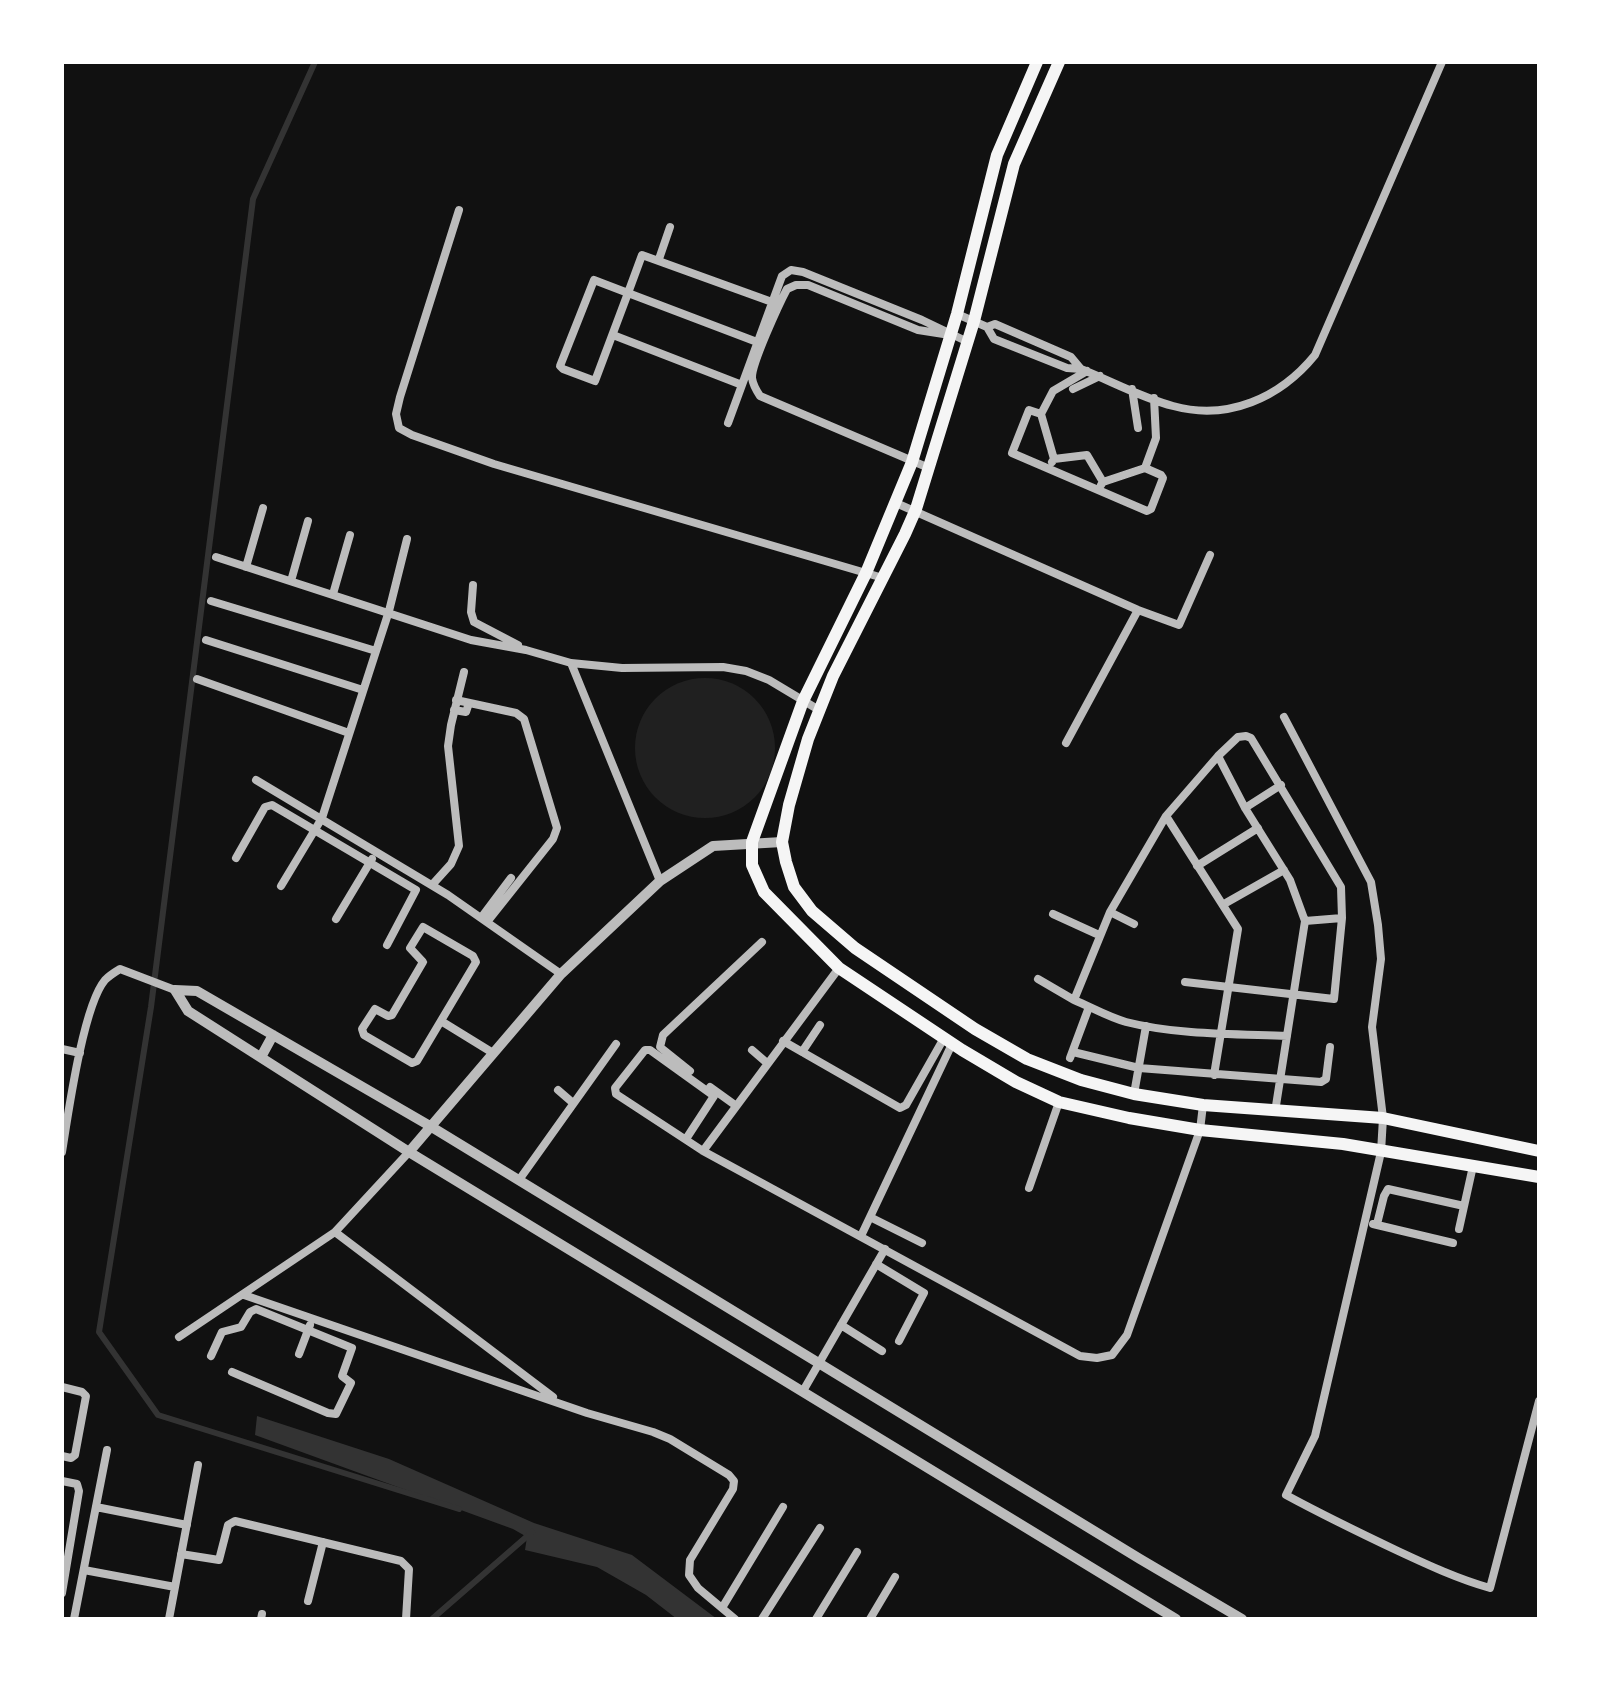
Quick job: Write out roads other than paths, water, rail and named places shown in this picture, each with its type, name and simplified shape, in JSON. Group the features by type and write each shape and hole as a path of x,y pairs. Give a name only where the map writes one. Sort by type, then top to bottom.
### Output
{"main road":[{"path":"1037,62 997,155 957,314 912,462 866,573 803,701 752,842 752,865 764,892 839,968 948,1041 1016,1082 1059,1102 1200,1130 1343,1144 1539,1177"},
{"path":"1059,62 1014,164 974,321 916,509 833,676 800,765 782,842 794,887 812,911 855,948 975,1029 1027,1059 1081,1080 1134,1094 1203,1105 1383,1118 1539,1151"}],"street":[{"path":"957,314 987,327 994,339 1067,368 1100,376 1170,406 1196,411 1220,410 1269,395 1286,386 1315,355 1442,62"},
{"path":"997,155 1014,164"},
{"path":"459,210 400,397 396,414 399,428 494,464 883,578"},
{"path":"659,259 670,227"},
{"path":"757,342 628,293 594,280 561,368 595,381 613,335 628,293 642,255 772,302"},
{"path":"728,423 782,276 791,270 922,320 968,342"},
{"path":"929,468 760,396 751,375 787,289 796,285 808,285 918,330 950,335"},
{"path":"613,335 742,385"},
{"path":"1049,470 1054,459 1041,414 1053,391 1084,370"},
{"path":"1073,389 1100,376"},
{"path":"1132,389 1138,428"},
{"path":"1145,468 1156,438 1154,398"},
{"path":"1041,414 1028,412 1012,453 1049,470 1099,491 1149,511 1162,476 1145,468 1103,482 1099,491"},
{"path":"1054,459 1087,455 1103,482"},
{"path":"896,503 916,509 1138,610 1179,625 1210,555"},
{"path":"246,567 263,508"},
{"path":"291,581 308,521"},
{"path":"333,594 350,535"},
{"path":"281,886 322,818 389,611 407,539"},
{"path":"216,557 471,640 526,650 571,663 622,668 723,667 746,671 769,680 819,710"},
{"path":"473,585 471,612 474,622 526,650"},
{"path":"211,601 376,651"},
{"path":"1066,743 1138,610"},
{"path":"206,640 363,690"},
{"path":"571,663 660,881"},
{"path":"432,885 451,864 459,846 449,765 449,736 464,672"},
{"path":"197,679 349,733"},
{"path":"455,705 466,712 469,703 516,713 524,719 557,828 553,839 484,920"},
{"path":"1284,717 1371,882 1381,959 1372,1027 1383,1118 1381,1152 1315,1436 1286,1495 1329,1519 1463,1581 1490,1588 1539,1401"},
{"path":"1074,1000 1110,912 1166,816 1218,756 1238,737 1246,736 1251,738 1281,785 1341,887 1342,918 1334,999 1185,982"},
{"path":"1218,756 1245,808 1284,870 1305,921 1275,1112"},
{"path":"256,780 432,885 561,974"},
{"path":"1245,808 1281,785"},
{"path":"236,858 269,805 315,830 417,891 387,945"},
{"path":"1166,816 1238,929 1214,1075"},
{"path":"1197,866 1258,828"},
{"path":"179,1337 335,1232 409,1152 561,974 660,881 713,846 782,842"},
{"path":"336,919 377,851"},
{"path":"1224,904 1284,870"},
{"path":"484,920 511,878"},
{"path":"1110,912 1134,924"},
{"path":"1053,914 1099,935"},
{"path":"1305,921 1342,918"},
{"path":"423,927 476,960 441,1021 417,1061 412,1063 362,1032 375,1009 392,1015 423,962 410,948 423,927"},
{"path":"735,1105 660,1047 663,1035 762,942"},
{"path":"703,1151 839,968"},
{"path":"62,1152 65,1119 80,1053 96,995 105,980 120,969 172,988 197,991 430,1126 1242,1619"},
{"path":"1038,979 1074,1000 1123,1021 1222,1033 1287,1036"},
{"path":"172,988 188,1011 409,1152 1176,1619"},
{"path":"1089,1007 1071,1055 1139,1068 1324,1082 1330,1047"},
{"path":"441,1021 493,1053"},
{"path":"799,1021 818,1028 802,1052"},
{"path":"1134,1094 1146,1026"},
{"path":"261,1057 273,1035"},
{"path":"783,1041 900,1108 906,1105 948,1041"},
{"path":"861,1236 948,1041"},
{"path":"519,1180 616,1044"},
{"path":"62,1049 80,1053"},
{"path":"686,1139 714,1096 647,1049 615,1088 618,1096 703,1151 1080,1356 1097,1358 1112,1355 1127,1335 1200,1130 1203,1105"},
{"path":"752,1050 767,1063"},
{"path":"558,1090 573,1103"},
{"path":"711,1102 728,1114"},
{"path":"1029,1188 1059,1102"},
{"path":"704,1112 721,1124"},
{"path":"1459,1229 1473,1166"},
{"path":"1377,1224 1388,1189 1464,1206"},
{"path":"870,1217 922,1243"},
{"path":"1365,1221 1453,1243"},
{"path":"871,1241 880,1222"},
{"path":"335,1232 560,1403"},
{"path":"803,1391 885,1249"},
{"path":"876,1264 924,1293 925,1297 899,1341"},
{"path":"244,1295 670,1439 732,1477 733,1489 690,1560 689,1575 698,1588 735,1619"},
{"path":"211,1356 222,1332 241,1327 252,1309 352,1348 342,1376 351,1386 336,1414 232,1372"},
{"path":"299,1354 312,1318"},
{"path":"841,1325 882,1351"},
{"path":"62,1387 86,1396 75,1455 71,1458 62,1456"},
{"path":"74,1619 107,1450"},
{"path":"169,1619 198,1465"},
{"path":"62,1481 79,1487 65,1558 62,1593"},
{"path":"96,1507 187,1525"},
{"path":"722,1608 783,1507"},
{"path":"181,1554 219,1560 228,1525 235,1521 407,1564 406,1614 395,1619"},
{"path":"762,1619 820,1528"},
{"path":"308,1601 323,1542"},
{"path":"816,1619 857,1552"},
{"path":"84,1570 175,1587"},
{"path":"870,1619 895,1577"}],"waterway":[{"path":"315,62 253,199 151,1007 99,1332 158,1415 459,1509"},
{"path":"432,1619 532,1532"}]}
